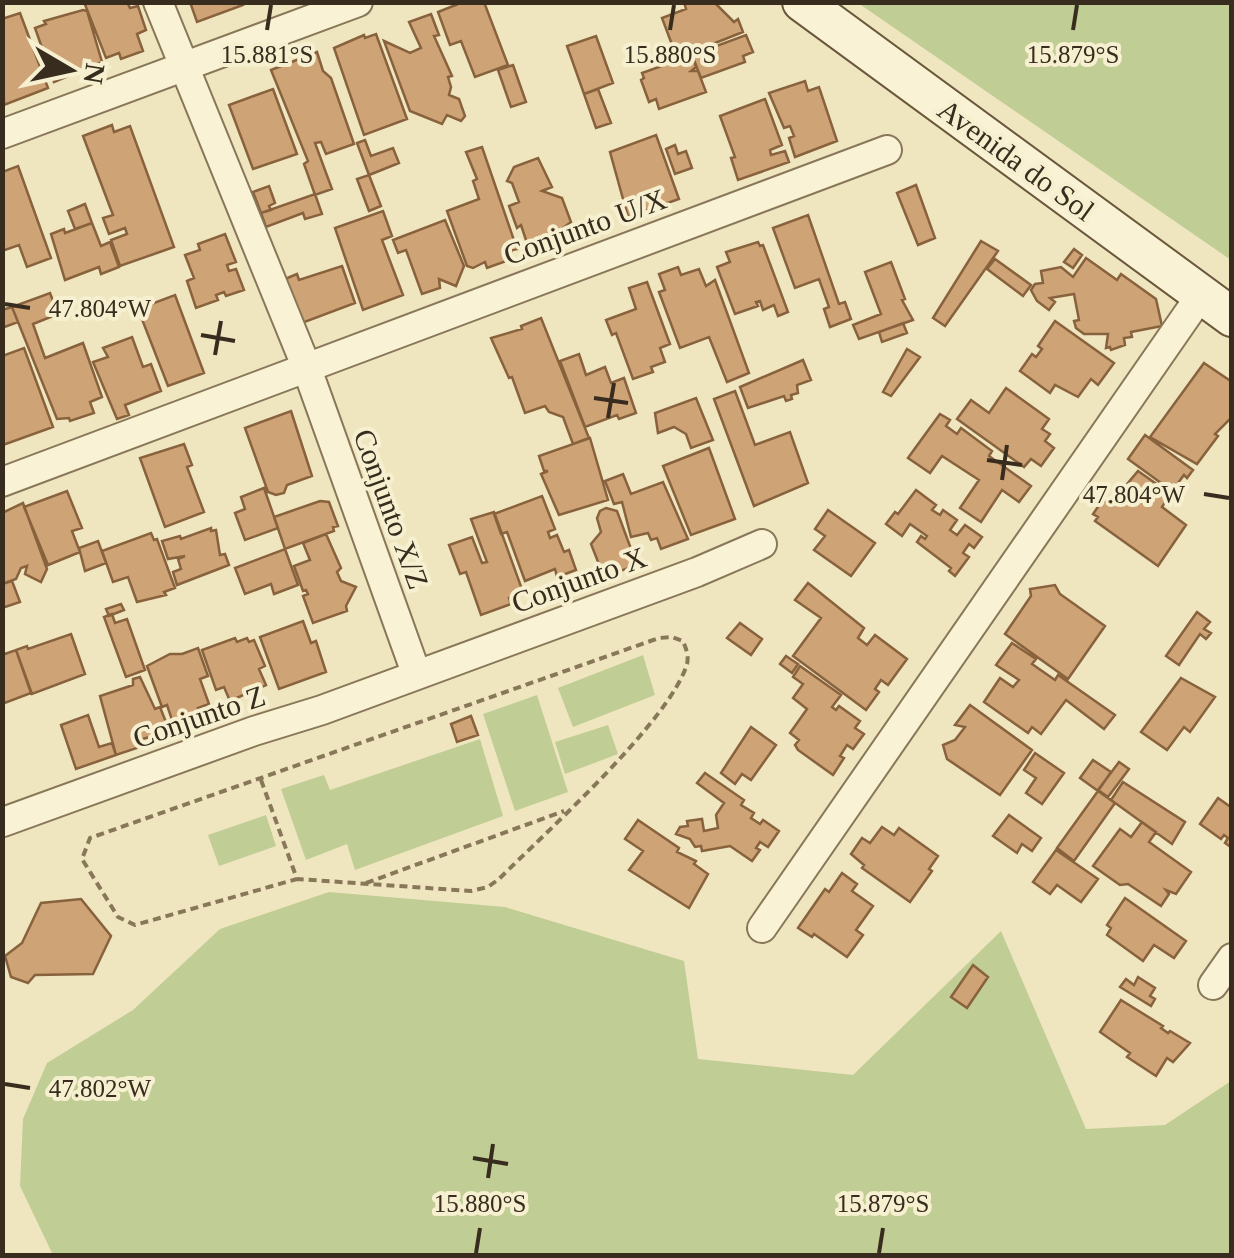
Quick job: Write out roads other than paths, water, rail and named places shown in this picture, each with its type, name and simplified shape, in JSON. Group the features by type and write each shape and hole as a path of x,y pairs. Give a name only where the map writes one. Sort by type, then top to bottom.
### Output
{"street":[{"name":"Conjunto X/Z","path":"158,2 306,366 416,673"},
{"path":"2,134 358,2"},
{"name":"Avenida do Sol","path":"802,2 1216,306"},
{"name":"Conjunto U/X","path":"2,482 888,150"},
{"path":"762,928 1216,306"},
{"name":"Conjunto X","path":"416,673 697,572 762,544"},
{"name":"Conjunto Z","path":"3,822 416,673"},
{"path":"1213,985 1232,958"}]}
